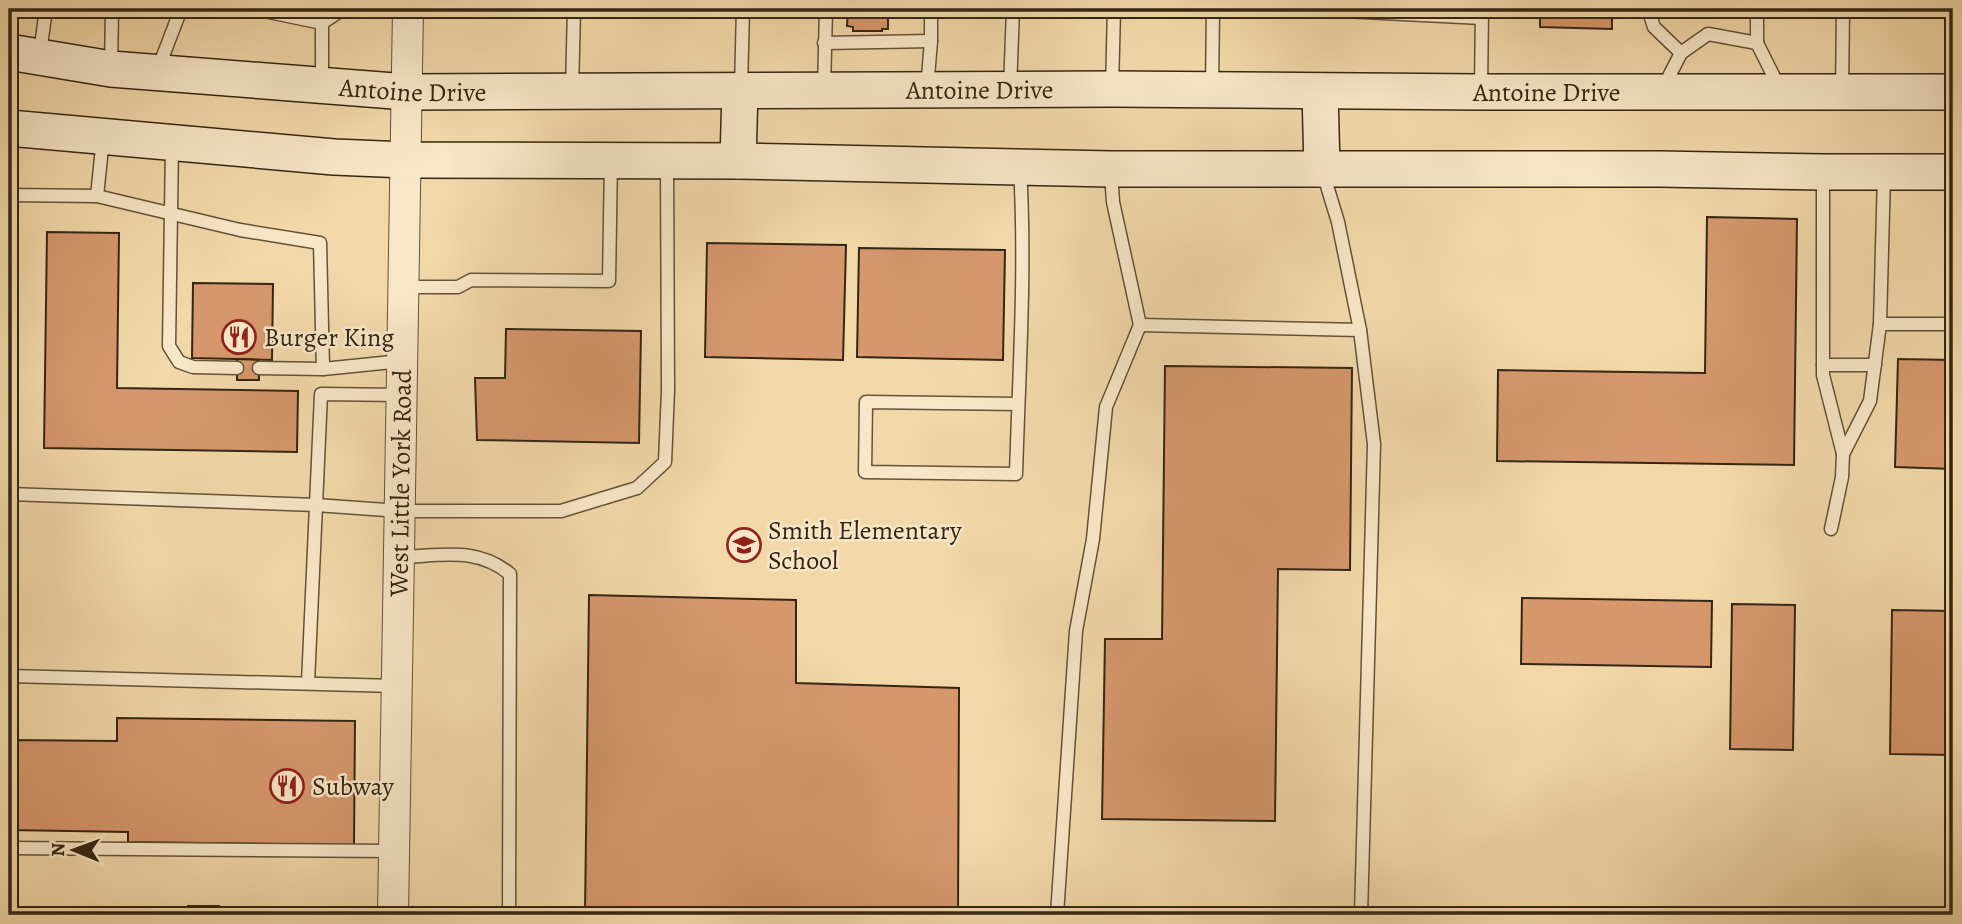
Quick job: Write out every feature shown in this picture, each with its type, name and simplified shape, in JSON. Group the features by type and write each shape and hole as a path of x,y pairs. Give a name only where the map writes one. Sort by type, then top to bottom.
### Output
{"main road":[{"name":"Antoine Drive","path":"24,55 111,69 407,92 927,89 1953,92"},
{"path":"738,161 740,90"},
{"path":"1320,90 1322,169"},
{"path":"9,128 334,158 406,160 738,161 1111,169 1953,172"}],"street":[{"name":"West Little York Road","path":"393,915 408,9"}],"lane":[{"path":"24,55 47,9"},
{"path":"111,9 111,69"},
{"path":"157,72 181,9"},
{"path":"219,9 264,11 322,23 343,9"},
{"path":"572,91 574,9"},
{"path":"720,9 743,9 740,90"},
{"path":"824,90 825,9"},
{"path":"927,89 931,9"},
{"path":"1010,89 1013,9"},
{"path":"1112,89 1114,9"},
{"path":"1212,89 1213,9"},
{"path":"1304,9 1482,13 1480,92"},
{"path":"1648,9 1654,27 1681,53"},
{"path":"1756,9 1757,43 1782,92"},
{"path":"1842,92 1843,9"},
{"path":"1953,9 1953,30"},
{"path":"322,23 323,85"},
{"path":"1661,91 1681,53 1708,34 1757,43"},
{"path":"824,43 931,41"},
{"path":"97,196 103,137"},
{"path":"172,143 169,346 179,362 193,367 237,368"},
{"path":"404,287 458,288 471,280 609,281 611,161"},
{"path":"9,494 316,505 400,511 561,511 636,488 665,462 668,390 667,161"},
{"path":"1018,404 866,402 865,472 1016,474 1018,404 1023,205 1020,167"},
{"path":"1057,915 1076,631 1093,539 1106,407 1140,325 1113,202 1111,169"},
{"path":"1322,169 1338,222 1360,330 1374,444 1361,915"},
{"path":"1823,172 1823,375 1843,454 1842,477 1831,529"},
{"path":"1843,454 1870,401 1880,324 1884,172"},
{"path":"9,195 97,196 240,230 320,243 323,369"},
{"path":"1880,324 1953,324"},
{"path":"1140,325 1360,330"},
{"path":"259,368 323,369 402,361"},
{"path":"1823,365 1875,365"},
{"path":"308,683 321,394 402,395"},
{"path":"399,557 475,555 496,562 510,574 509,915"},
{"path":"9,676 397,685"},
{"path":"9,848 394,851"}],"building":[{"path":"848,9 888,9 888,29 853,31 853,27 847,26"},
{"path":"1540,9 1612,9 1612,29 1540,27"},
{"path":"1707,217 1797,219 1794,465 1497,461 1498,370 1705,373"},
{"path":"47,232 119,233 117,388 298,391 297,452 44,448"},
{"path":"707,243 846,245 843,360 705,357"},
{"path":"859,248 1005,250 1003,360 857,357"},
{"path":"193,283 273,284 272,360 192,358"},
{"path":"506,329 641,331 639,443 477,440 475,378 505,378"},
{"path":"237,359 259,360 259,380 237,380"},
{"path":"1898,359 1953,360 1953,469 1895,467"},
{"path":"1165,366 1352,368 1350,570 1278,569 1275,821 1102,819 1105,639 1162,639"},
{"path":"589,595 796,600 796,683 959,688 958,915 585,915"},
{"path":"1522,598 1712,601 1711,667 1521,664"},
{"path":"1732,604 1795,605 1793,750 1730,749"},
{"path":"1892,610 1953,611 1953,755 1890,754"},
{"path":"117,718 355,721 354,845 128,842 128,832 9,830 9,740 117,741"},
{"path":"188,906 219,906 218,915 187,915"},
{"path":"289,912 344,913 344,915 289,915"}],"place":[{"name":"Burger King","path":"239,337"},
{"name":"Smith Elementary School","path":"744,545"},
{"name":"Subway","path":"287,786"}]}
